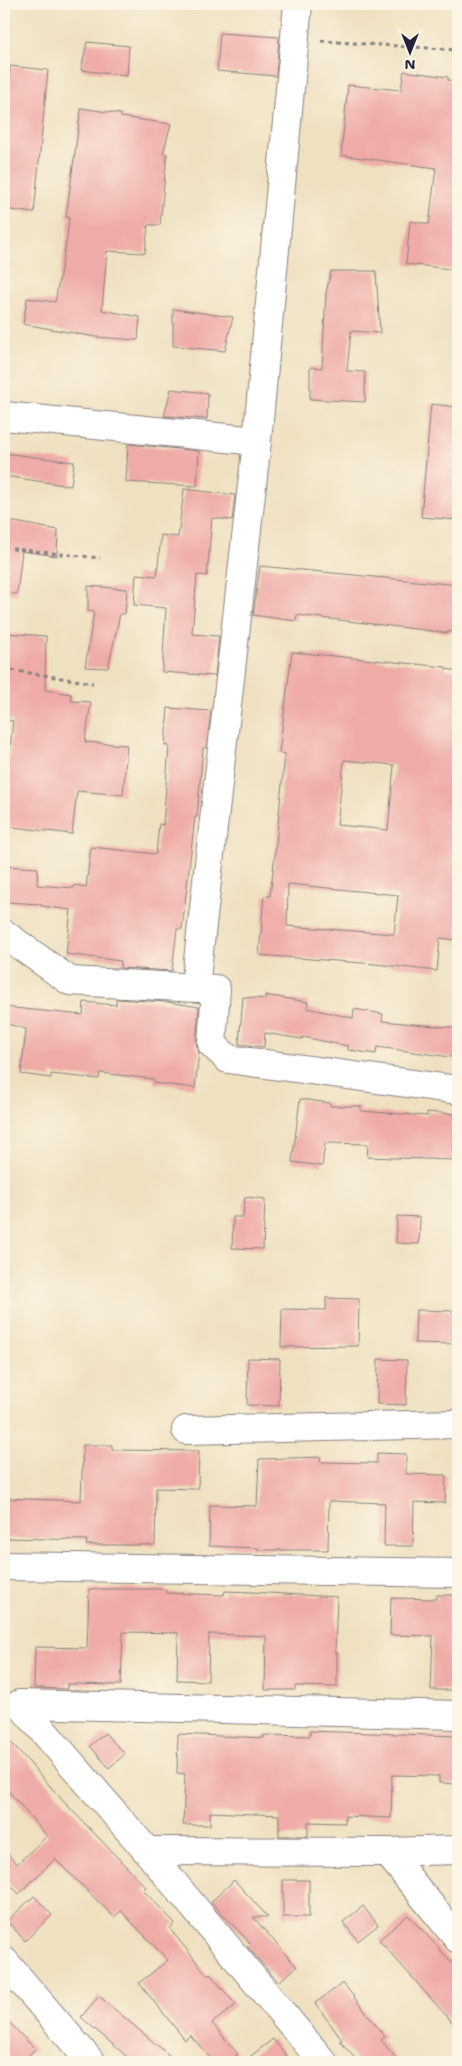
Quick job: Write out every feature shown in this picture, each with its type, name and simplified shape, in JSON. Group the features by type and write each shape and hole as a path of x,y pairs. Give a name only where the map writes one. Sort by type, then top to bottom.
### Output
{"street":[{"path":"195,987 257,441 298,4"},
{"path":"4,416 257,441"},
{"path":"4,934 70,981 216,989 212,1044 228,1060 458,1090"},
{"path":"186,1430 458,1424"},
{"path":"4,1566 458,1573"},
{"path":"322,2062 147,1851 20,1704 458,1715"},
{"path":"147,1851 387,1852 458,1850"},
{"path":"387,1852 458,1939"},
{"path":"4,1961 91,2062"}],"path":[{"path":"295,40 458,50"},
{"path":"4,548 100,558"},
{"path":"4,669 93,683"}],"building":[{"path":"220,33 279,37 276,76 217,71"},
{"path":"87,42 129,46 127,76 81,70"},
{"path":"10,66 48,70 34,213 4,209 5,108 7,108"},
{"path":"404,71 448,77 448,80 458,81 458,270 406,264 410,221 429,224 436,168 341,155 348,85 401,90"},
{"path":"81,108 121,114 121,117 171,124 163,154 167,154 160,225 148,225 145,253 107,251 102,310 140,317 138,340 96,337 23,324 27,298 55,302 67,237 69,217 66,217"},
{"path":"331,271 376,271 380,333 351,331 347,371 365,372 365,402 310,399 310,367 322,368 326,293"},
{"path":"173,309 233,317 225,351 173,346"},
{"path":"171,389 208,393 207,419 164,416"},
{"path":"431,404 458,407 458,520 421,517"},
{"path":"128,444 199,451 197,486 126,482"},
{"path":"4,453 74,462 71,486 4,476"},
{"path":"184,489 235,495 232,520 212,518 207,576 197,575 192,634 219,636 215,676 162,672 166,608 134,605 136,574 157,576 161,535 178,537"},
{"path":"4,520 58,530 57,556 22,551 17,594 4,593"},
{"path":"260,566 458,585 458,632 449,631 449,633 297,615 296,621 253,615"},
{"path":"88,586 127,589 125,614 120,614 108,668 85,667 94,612 88,611"},
{"path":"4,633 46,636 45,690 71,694 71,701 91,702 85,742 127,745 123,795 77,791 72,834 4,826 4,805 13,721 4,720"},
{"path":"292,652 446,667 446,669 458,671 458,940 440,938 437,971 259,955 264,896 270,896 285,754 279,753","holes":["344,760 394,765 388,830 337,825","288,884 398,895 394,934 287,926"]},
{"path":"168,708 211,711 206,748 203,748 197,817 195,817 182,929 177,929 172,971 120,968 121,961 66,954 71,910 41,906 41,904 4,902 4,866 38,868 37,885 74,888 74,885 86,887 91,847 156,854 159,824 163,825 169,746 165,745"},
{"path":"265,995 308,1002 307,1008 353,1018 354,1009 383,1014 382,1021 458,1028 458,1058 377,1047 376,1054 348,1050 348,1046 303,1037 302,1039 265,1033 264,1047 239,1044 243,997 266,999"},
{"path":"116,999 168,1002 199,1007 196,1043 199,1052 195,1088 154,1083 154,1079 100,1073 99,1079 51,1074 51,1078 21,1074 26,1029 4,1023 4,1007 83,1015 84,1002 116,1005"},
{"path":"300,1099 330,1103 330,1106 361,1106 361,1111 427,1116 427,1112 455,1114 453,1160 367,1157 368,1144 325,1143 322,1166 292,1162"},
{"path":"245,1197 265,1199 263,1249 232,1248 233,1217 243,1217"},
{"path":"397,1216 420,1217 419,1244 396,1243"},
{"path":"326,1298 359,1299 358,1346 281,1347 282,1309 326,1310"},
{"path":"416,1310 458,1311 458,1344 415,1343"},
{"path":"248,1358 280,1359 279,1406 247,1405"},
{"path":"378,1359 407,1360 406,1405 377,1404"},
{"path":"83,1445 112,1445 112,1450 199,1451 198,1489 156,1488 155,1545 86,1545 87,1540 4,1538 4,1498 81,1501"},
{"path":"377,1453 406,1454 406,1474 446,1475 445,1503 414,1502 413,1546 384,1546 385,1503 329,1501 328,1550 258,1550 258,1548 209,1546 210,1505 257,1506 259,1459 321,1457 320,1462 377,1463"},
{"path":"89,1589 166,1589 166,1593 224,1595 225,1591 337,1597 335,1652 337,1652 337,1687 295,1686 295,1690 265,1690 266,1636 209,1634 208,1681 177,1680 178,1633 123,1632 121,1685 67,1684 67,1689 34,1688 35,1647 87,1648"},
{"path":"437,1595 458,1595 458,1690 431,1690 433,1636 390,1635 391,1598 437,1599"},
{"path":"310,1731 458,1736 458,1784 439,1783 439,1776 392,1775 391,1818 345,1816 345,1823 308,1822 308,1836 279,1836 279,1815 210,1812 210,1825 183,1825 185,1774 177,1773 178,1734 264,1738 264,1735 310,1736"},
{"path":"105,1733 125,1754 109,1768 90,1746"},
{"path":"4,1734 65,1803 146,1887 143,1890 175,1923 170,1929 208,1976 210,1974 236,2005 212,2023 238,2054 227,2062 214,2062 190,2035 185,2040 139,1983 168,1960 121,1911 114,1917 55,1859 19,1894 4,1878 4,1850 17,1864 47,1836 4,1786"},
{"path":"234,1880 268,1917 253,1917 297,1967 278,1982 247,1946 250,1943 211,1902"},
{"path":"283,1880 309,1880 309,1917 283,1917"},
{"path":"34,1896 52,1915 25,1941 7,1921"},
{"path":"363,1906 378,1925 358,1941 343,1922"},
{"path":"408,1915 458,1969 458,2029 379,1940"},
{"path":"343,1983 385,2037 381,2040 399,2062 358,2062 340,2041 342,2040 315,2003"},
{"path":"99,1996 177,2062 133,2062 81,2017"},
{"path":"4,2017 35,2049 21,2062 4,2062"},
{"path":"273,2039 292,2062 243,2062"}]}
